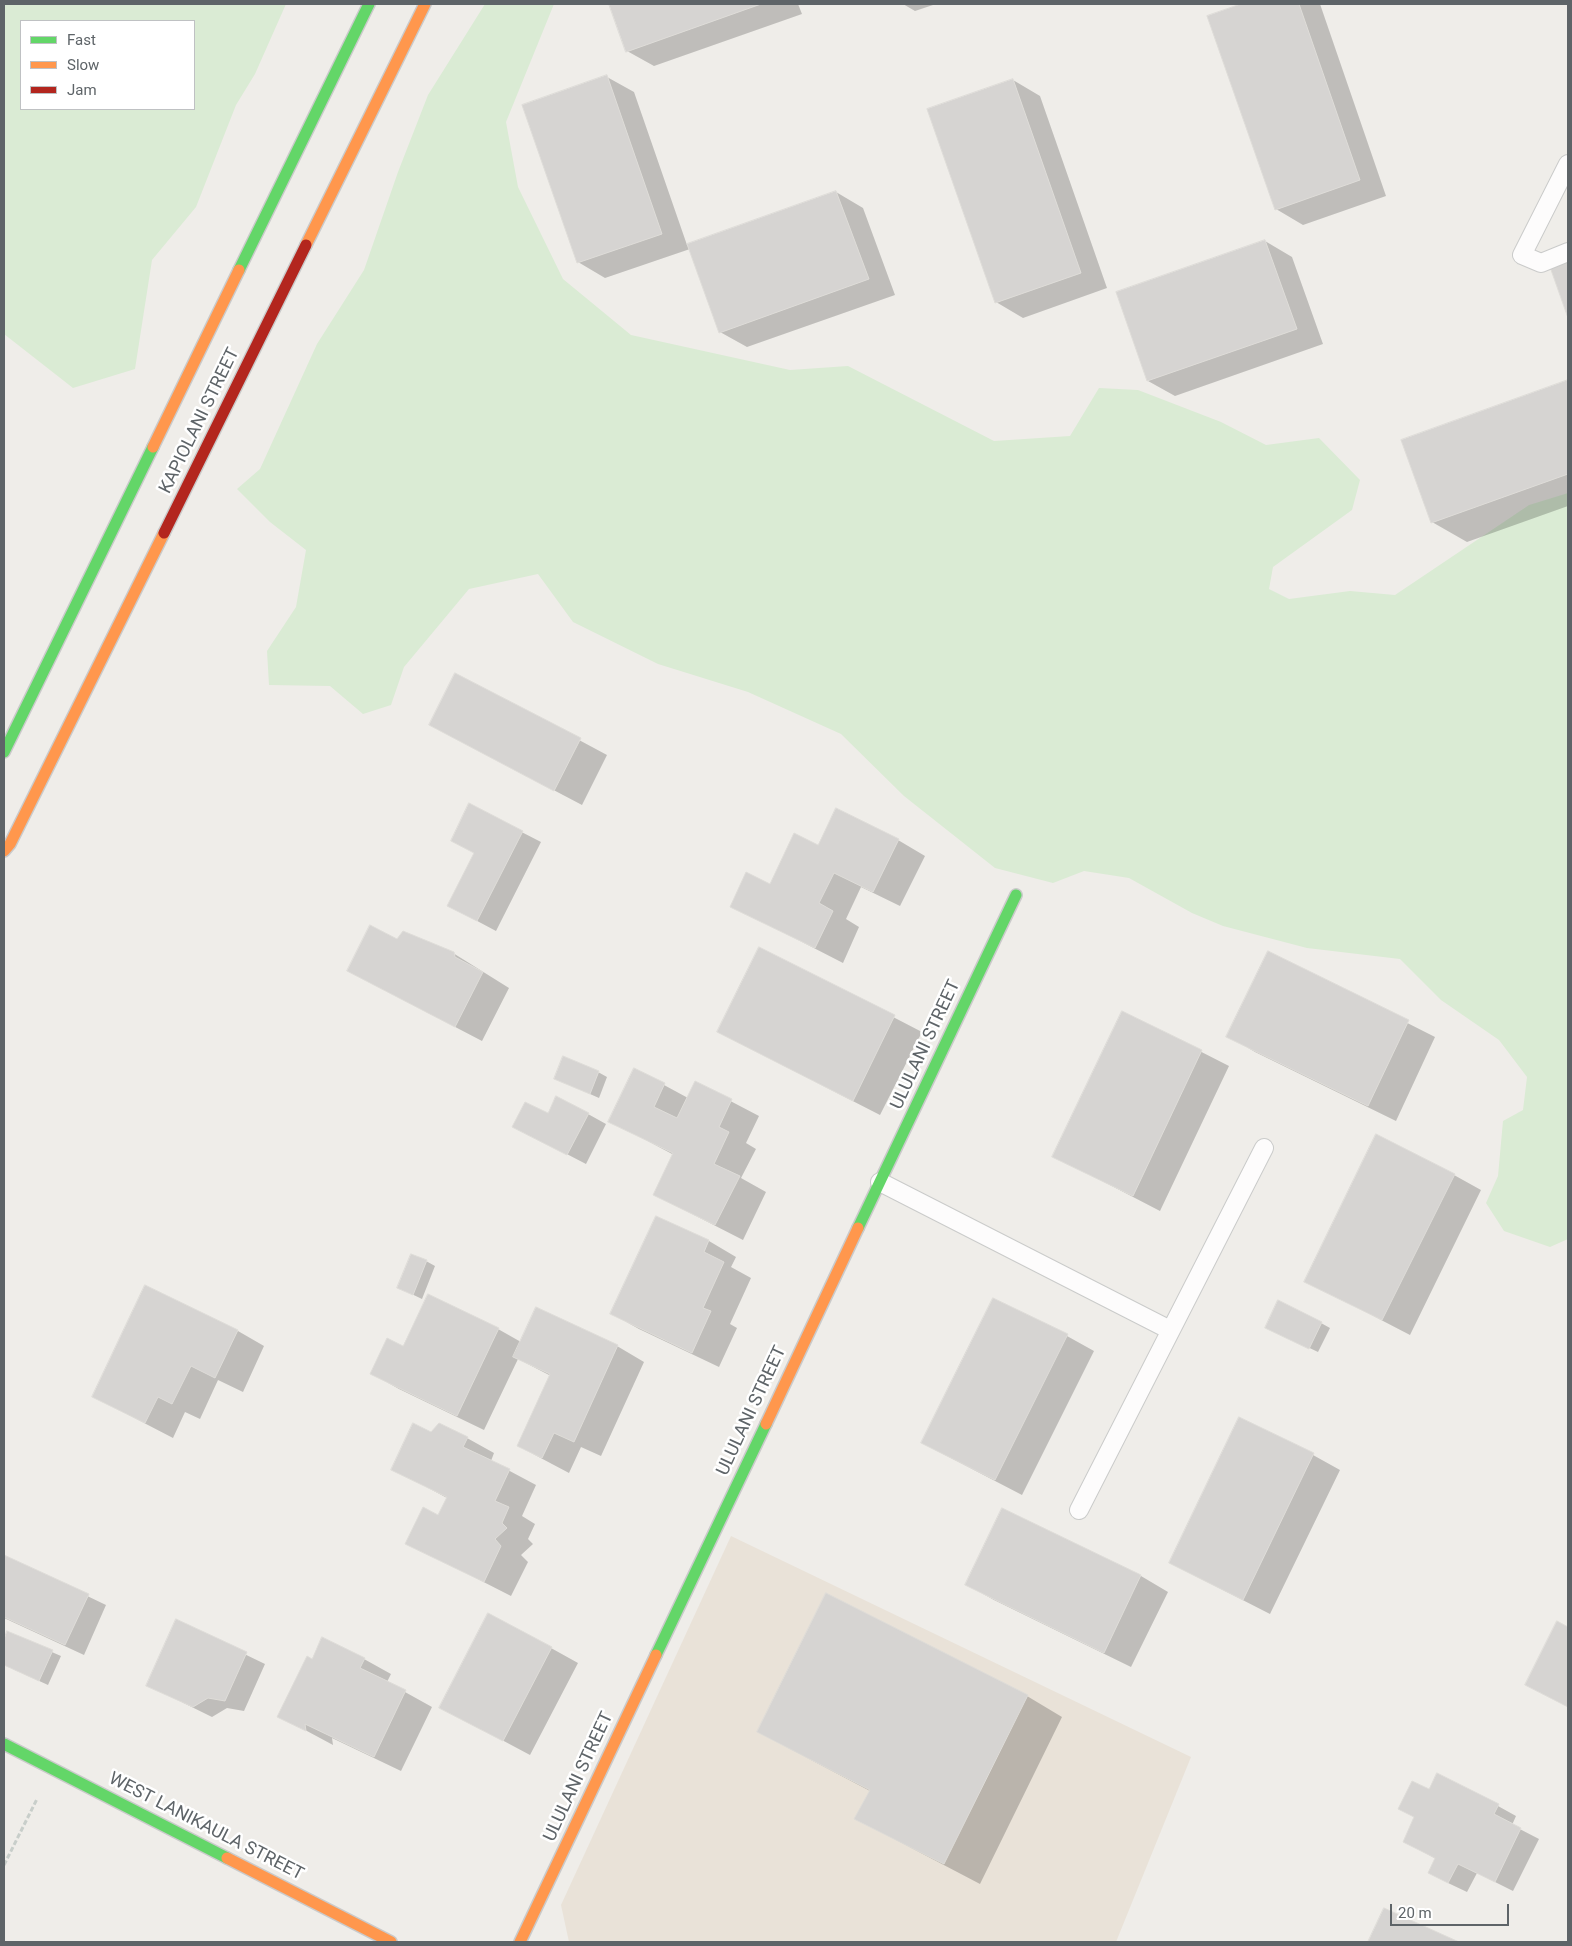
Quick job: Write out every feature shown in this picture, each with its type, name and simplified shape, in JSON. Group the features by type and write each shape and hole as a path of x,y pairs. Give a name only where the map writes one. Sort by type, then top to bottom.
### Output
{"street":[{"name":"KAPIOLANI STREET","path":"4,752 370,4"},
{"name":"KAPIOLANI STREET","path":"4,852 10,844 425,4"},
{"name":"ULULANI STREET","path":"520,1942 1016,895"},
{"name":"WEST LANIKAULA STREET","path":"4,1744 53,1767 391,1942"}],"lane":[{"path":"1568,164 1522,255 1541,263 1568,252"},
{"path":"1079,1510 1264,1148"},
{"path":"880,1182 1170,1330"}],"path":[{"path":"4,1865 53,1767"}],"shaded area":[{"path":"731,1536 1191,1757 1116,1942 569,1942 561,1905"}],"green space":[{"path":"4,4 286,4 255,74 236,105 196,207 152,260 135,369 73,388 4,334"},
{"path":"485,4 554,4 506,122 518,187 563,279 631,335 790,370 848,366 994,441 1070,436 1099,388 1138,390 1221,422 1266,445 1319,438 1360,480 1352,510 1273,567 1269,589 1289,599 1350,591 1395,595 1529,505 1568,493 1568,1239 1550,1247 1504,1231 1486,1203 1498,1176 1503,1121 1523,1110 1527,1077 1499,1040 1441,1000 1400,959 1307,948 1223,926 1192,913 1129,878 1084,871 1053,883 995,868 904,796 841,734 748,692 658,664 573,622 538,574 469,589 404,667 391,705 363,714 330,686 269,685 267,651 296,607 306,550 270,522 237,489 260,469 317,344 364,270 398,172 428,95"}],"building":[{"path":"609,4 761,4 626,52"},
{"path":"1241,4 1299,4 1360,180 1275,210 1207,16"},
{"path":"607,75 662,234 577,263 522,105"},
{"path":"1013,79 1081,273 995,303 927,109"},
{"path":"836,191 869,279 719,333 687,244"},
{"path":"1265,240 1297,329 1147,381 1116,292"},
{"path":"1568,260 1568,318 1550,267"},
{"path":"1568,380 1568,474 1431,523 1401,440"},
{"path":"455,673 581,738 554,791 429,725"},
{"path":"469,803 523,831 477,921 447,906 474,853 451,841"},
{"path":"836,808 899,839 873,892 834,873 819,903 833,911 815,948 730,907 746,872 770,884 794,833 818,845"},
{"path":"370,925 397,939 403,931 454,952 455,957 483,972 455,1027 347,971"},
{"path":"759,947 895,1015 853,1101 717,1032"},
{"path":"1268,951 1409,1020 1368,1106 1226,1037"},
{"path":"1122,1011 1202,1050 1133,1196 1052,1157"},
{"path":"563,1056 599,1071 590,1094 554,1079"},
{"path":"634,1068 665,1083 654,1107 677,1118 695,1081 732,1099 719,1127 729,1132 714,1164 740,1176 715,1225 653,1195 673,1153 608,1122"},
{"path":"556,1096 589,1113 567,1155 512,1127 525,1102 548,1113"},
{"path":"1376,1134 1455,1174 1382,1320 1304,1282"},
{"path":"656,1216 709,1240 704,1252 724,1262 703,1308 711,1311 692,1353 610,1314"},
{"path":"411,1254 427,1260 413,1295 397,1288"},
{"path":"145,1285 238,1330 215,1378 191,1366 172,1404 158,1397 145,1423 92,1397"},
{"path":"428,1294 499,1328 457,1416 370,1374 387,1338 403,1346"},
{"path":"993,1298 1068,1334 995,1480 921,1443"},
{"path":"1278,1300 1322,1322 1309,1349 1265,1328"},
{"path":"536,1307 618,1345 574,1442 554,1433 542,1458 517,1446 550,1374 513,1357"},
{"path":"1239,1417 1314,1453 1243,1600 1169,1563"},
{"path":"413,1423 431,1432 439,1423 468,1437 463,1447 510,1469 495,1501 509,1507 502,1523 507,1528 495,1539 501,1546 484,1582 405,1544 423,1507 438,1515 447,1497 391,1470"},
{"path":"1002,1508 1141,1575 1104,1653 965,1585"},
{"path":"4,1555 89,1594 65,1645 4,1617"},
{"path":"826,1593 1028,1695 944,1864 854,1819 870,1790 757,1732"},
{"path":"488,1613 552,1647 503,1741 439,1708"},
{"path":"176,1619 247,1652 225,1701 208,1698 193,1707 146,1686"},
{"path":"1557,1621 1568,1627 1568,1707 1525,1685"},
{"path":"7,1631 53,1650 39,1681 4,1665 4,1640"},
{"path":"322,1637 365,1658 360,1668 406,1690 374,1757 305,1724 306,1731 277,1717 307,1656 312,1659"},
{"path":"1437,1773 1499,1804 1494,1814 1521,1828 1495,1882 1458,1864 1448,1883 1428,1873 1435,1858 1403,1842 1414,1817 1398,1809 1412,1781 1429,1789"},
{"path":"1384,1908 1459,1942 1368,1942"}],"traffic: fast":[{"path":"239,270 369,4"},
{"path":"4,752 153,447"},
{"path":"858,1228 1016,895"},
{"path":"656,1655 766,1424"},
{"path":"4,1744 227,1858"}],"traffic: slow":[{"path":"306,245 425,4"},
{"path":"153,447 239,270"},
{"path":"4,851 10,844 164,533"},
{"path":"766,1424 858,1228"},
{"path":"520,1942 656,1655"},
{"path":"227,1858 391,1942"}],"traffic: jam":[{"path":"164,533 306,245"}]}
